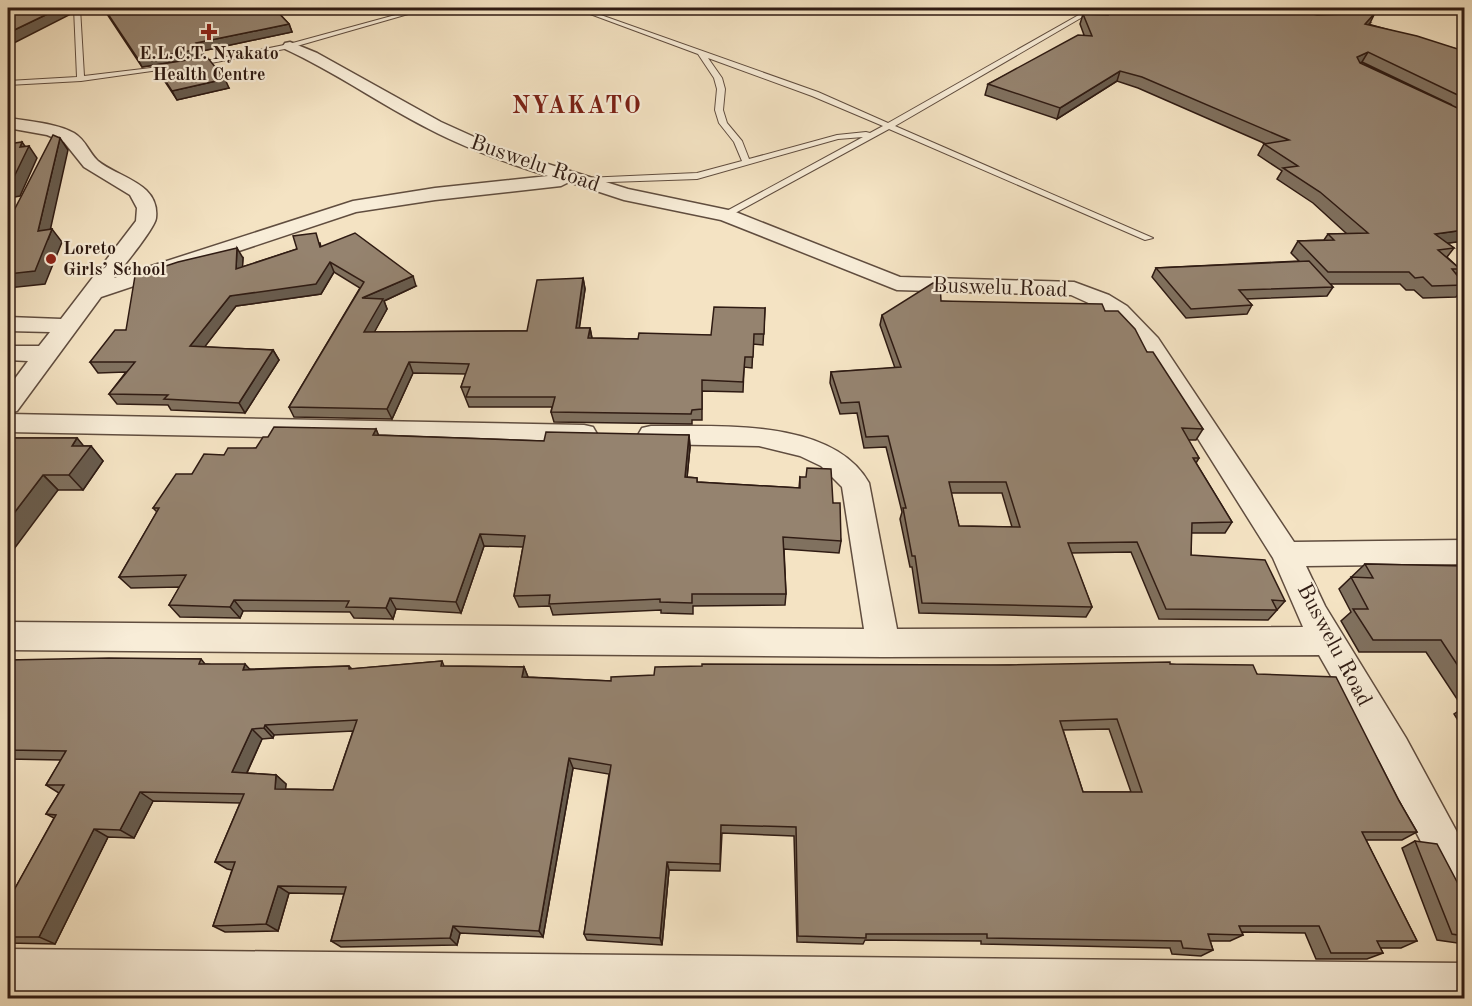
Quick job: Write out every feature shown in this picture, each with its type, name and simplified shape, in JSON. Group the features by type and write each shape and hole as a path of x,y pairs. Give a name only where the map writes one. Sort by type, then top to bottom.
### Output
{"street":[{"name":"Buswelu Road","path":"290,46 312,56 435,126 497,154 624,194 726,214 897,283 1074,289 1119,311 1150,343 1286,555 1328,641 1393,750 1453,842 1464,884"},
{"path":"8,123 66,136 74,141 89,162 128,184 142,197 148,209 146,221 68,326 44,354 8,405"},
{"path":"93,292 353,207 487,187 576,180"},
{"path":"8,324 68,326"},
{"path":"8,353 44,354"},
{"path":"8,423 759,437 807,448 831,459 855,483 884,643"},
{"path":"1286,555 1464,552"},
{"path":"8,636 884,643 1328,641"},
{"path":"8,970 1464,985"}],"lane":[{"path":"77,8 81,79"},
{"path":"8,83 81,79 174,68 290,46 426,8"},
{"path":"577,8 815,94 886,127 1148,238"},
{"path":"726,214 886,127 1095,8"},
{"path":"701,52 718,78 721,89 718,110 723,123 738,141 747,163"},
{"path":"576,180 697,176 837,137 872,134"}],"building":[{"path":"8,8 60,8 8,33"},
{"path":"104,8 274,8 289,24 196,43 201,49 138,59"},
{"path":"1118,8 1288,8 1317,15 1375,13 1365,24 1417,36 1464,51 1464,98 1368,52 1357,57 1360,63 1464,111 1464,230 1435,234 1454,248 1438,250 1460,269 1452,269 1464,285 1432,286 1423,277 1415,278 1409,272 1328,272 1298,241 1334,240 1328,234 1368,233 1320,192 1283,168 1298,166 1264,144 1289,140 1142,77 1120,71 1060,108 988,84 1078,35 1092,36 1083,14 1108,15 1106,9 1118,10"},
{"path":"207,57 225,79 172,91 155,65"},
{"path":"53,135 60,138 38,231 52,229 35,271 8,274 8,222"},
{"path":"22,142 20,147 29,146 11,183 8,184 8,144"},
{"path":"316,233 320,247 355,233 413,276 362,298 383,299 364,332 527,331 537,280 583,278 576,328 590,328 588,338 638,339 639,333 711,335 714,307 765,308 764,334 754,334 753,357 745,357 743,382 702,380 702,409 692,410 691,414 551,412 555,397 466,397 470,387 461,387 469,364 409,362 387,409 289,407 364,282 330,262 316,284 230,296 190,346 273,350 239,403 164,399 168,395 109,394 135,362 90,362 115,330 126,330 135,276 178,262 237,248 236,269 297,249 293,236"},
{"path":"1309,261 1333,287 1239,290 1252,305 1191,309 1156,268"},
{"path":"933,283 940,283 941,301 1102,304 1105,311 1118,311 1135,329 1147,352 1153,352 1203,429 1182,428 1199,458 1193,458 1232,522 1192,523 1191,555 1265,560 1285,601 1272,600 1277,610 1166,609 1137,542 1068,543 1092,607 922,603 915,556 912,556 903,508 906,508 888,436 866,437 859,402 841,403 831,372 901,367 882,315","holes":["949,482 1006,482 1020,527 959,526"]},
{"path":"274,427 376,429 373,435 544,441 546,432 689,435 685,477 697,478 697,482 800,488 800,477 806,477 807,468 831,469 833,503 840,503 841,541 783,537 786,594 692,594 692,603 660,602 660,599 549,604 550,595 514,596 525,536 480,534 456,602 390,598 386,608 346,607 349,601 234,600 230,607 169,605 186,575 119,577 159,508 153,508 176,474 192,474 204,454 224,455 228,448 256,448 263,437 268,437"},
{"path":"8,438 77,438 72,446 91,446 69,475 43,475 8,521"},
{"path":"1365,564 1464,566 1464,675 1441,640 1373,640 1353,609 1368,609 1351,577 1373,578"},
{"path":"201,659 199,664 245,664 243,670 349,666 349,669 442,661 441,666 524,667 522,677 611,681 611,677 654,675 655,667 702,666 702,664 1009,665 1170,662 1170,664 1253,665 1257,674 1336,677 1417,832 1362,832 1417,941 1377,941 1383,953 1331,953 1319,926 1239,926 1243,935 1208,934 1213,950 1183,948 1181,941 987,938 987,934 866,934 866,938 798,936 796,827 721,825 720,864 667,862 660,938 584,934 611,765 569,758 539,931 453,926 450,938 331,941 346,887 278,886 266,924 213,926 235,862 215,862 244,794 140,792 120,830 94,829 39,937 8,937 8,899 56,815 46,814 64,785 46,785 66,751 8,750 8,660","holes":["1117,719 1142,792 1083,792 1060,721","357,720 333,790 275,789 276,775 232,772 252,729 264,728 265,725"]},
{"path":"1415,841 1437,844 1464,894 1464,936 1452,934"}],"place":[{"name":"E.L.C.T. Nyakato Health Centre","path":"209,32"},
{"name":"Loreto Girls’ School","path":"51,259"}],"district":[{"name":"NYAKATO","path":"577,107"}]}
